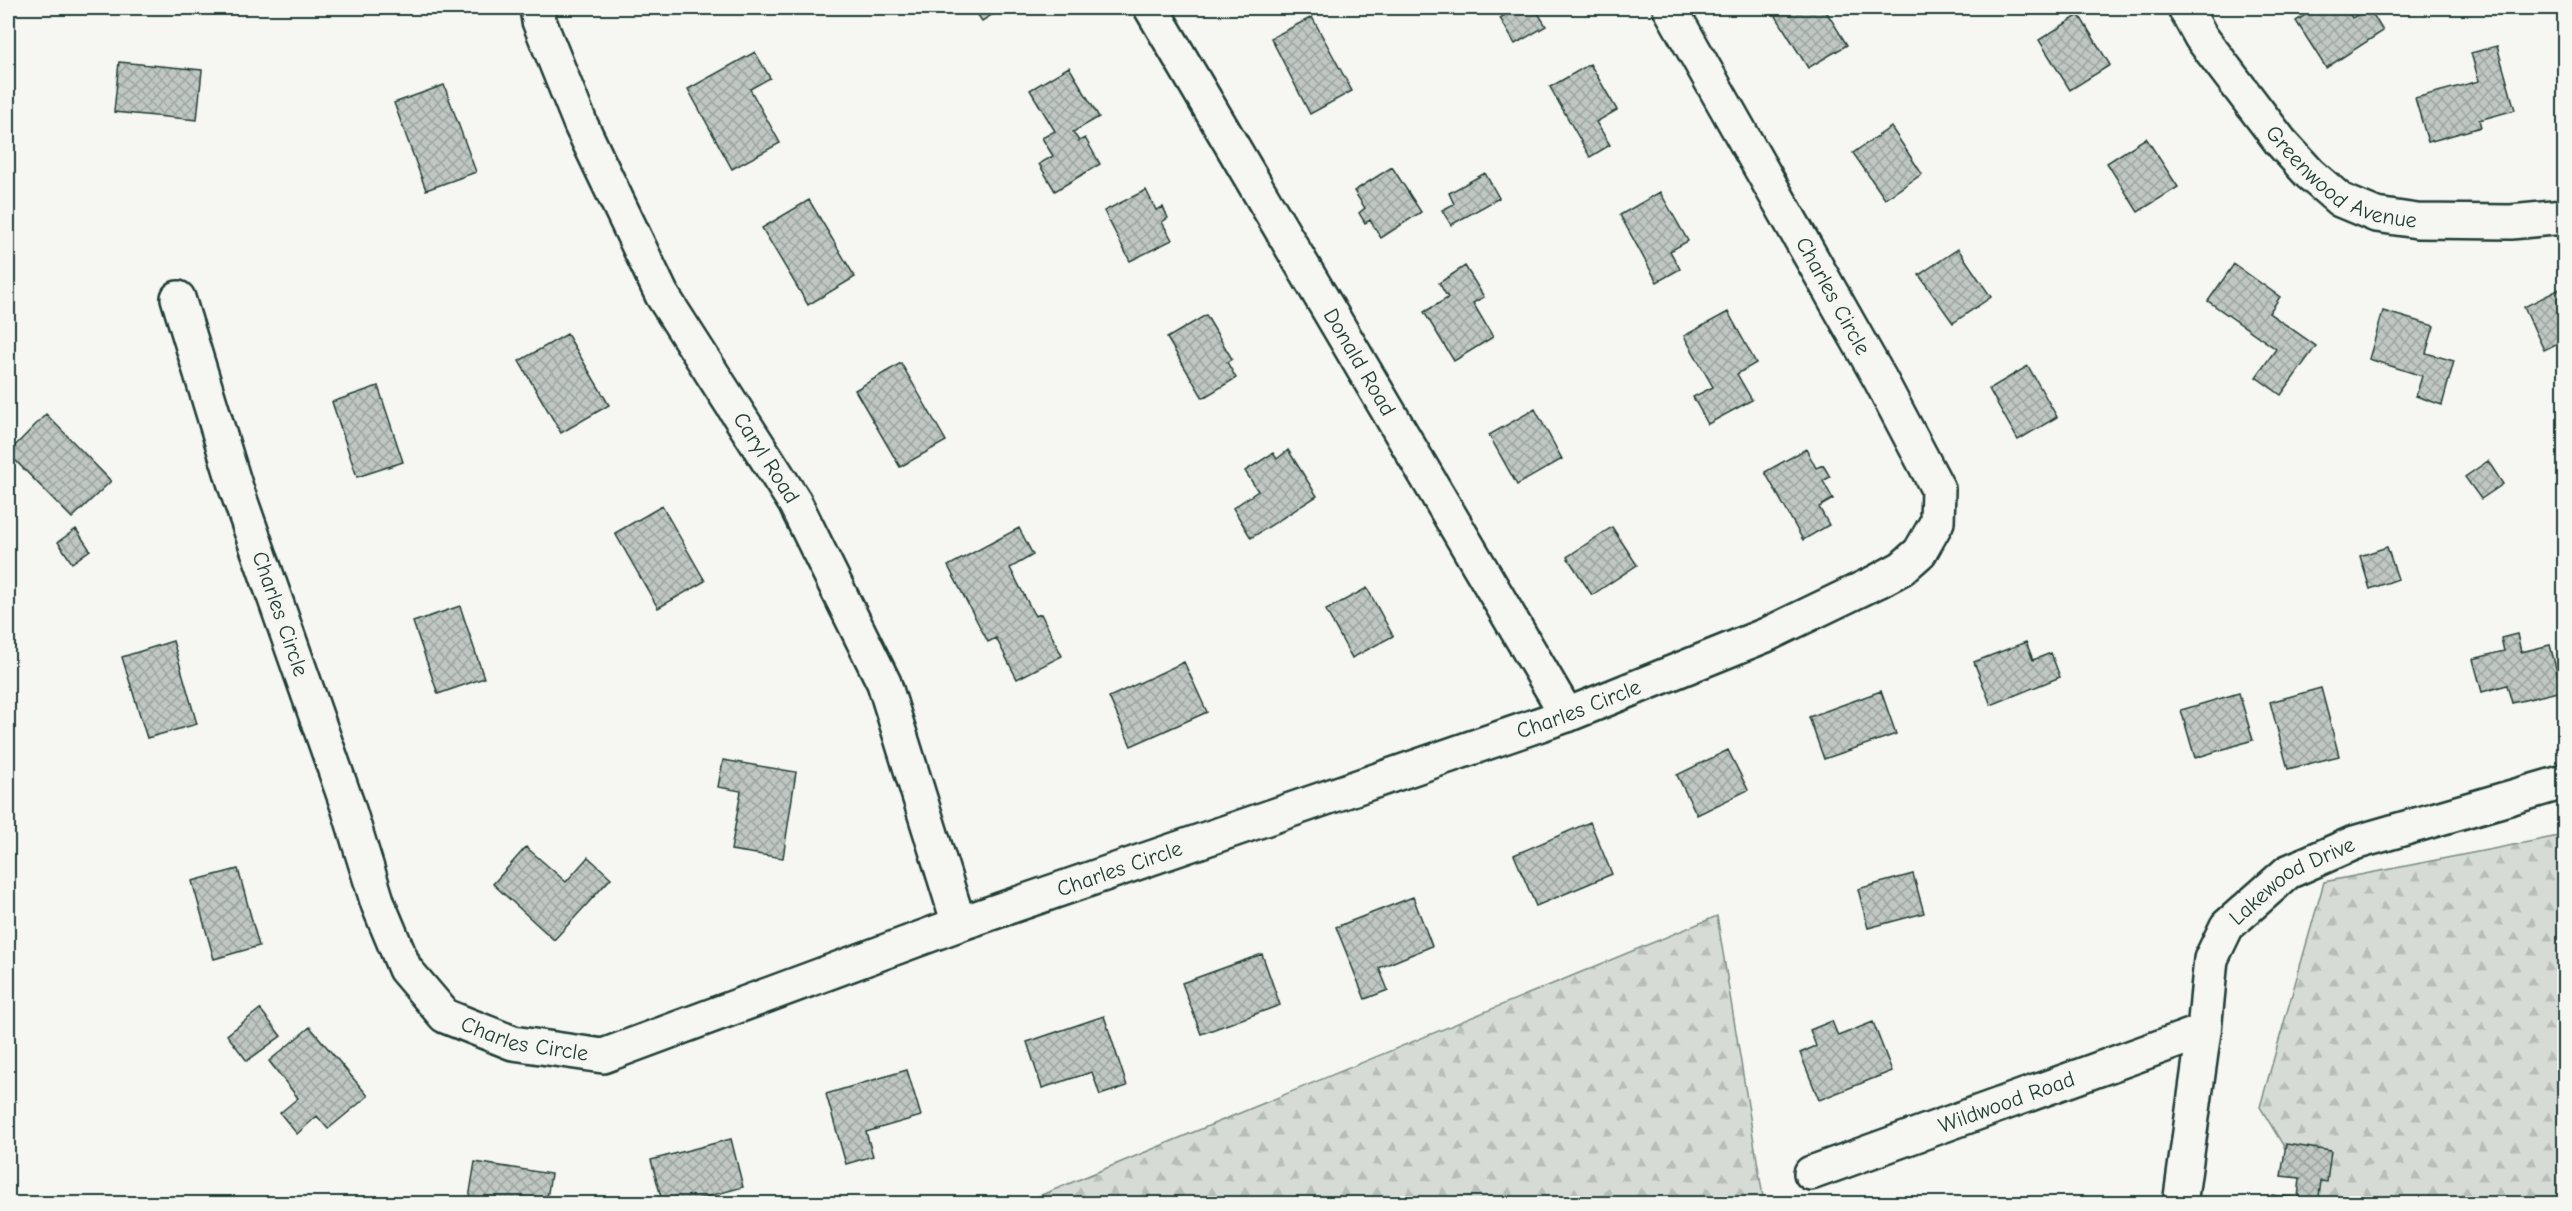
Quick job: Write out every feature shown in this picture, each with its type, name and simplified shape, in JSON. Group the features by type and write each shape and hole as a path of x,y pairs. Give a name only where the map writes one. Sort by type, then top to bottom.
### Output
{"street":[{"name":"Caryl Road","path":"537,8 539,21 581,126 662,295 795,503 884,683 959,924"},
{"name":"Donald Road","path":"1151,8 1567,716"},
{"name":"Charles Circle","path":"178,298 235,485 348,807 378,904 405,969 445,1016 513,1043 603,1056 959,924 1567,716 1766,635 1878,581 1902,568 1920,552 1937,522 1938,489 1880,379 1670,8"},
{"name":"Greenwood Avenue","path":"2185,8 2201,37 2280,141 2310,174 2340,200 2376,215 2417,221 2511,222 2565,217"},
{"name":"Lakewood Drive","path":"2180,1203 2204,1031 2211,959 2227,926 2288,872 2354,843 2565,782"},
{"name":"Wildwood Road","path":"1811,1173 2204,1031"}],"green space":[{"path":"2564,835 2564,1203 2318,1203 2260,1107 2324,882"},
{"path":"1717,916 1764,1203 1022,1203"}],"building":[{"path":"973,8 1003,8 982,21"},
{"path":"1505,8 1535,8 1546,26 1515,44 1500,18 1508,13"},
{"path":"1771,8 1824,8 1847,45 1808,68"},
{"path":"2316,8 2346,8 2352,18 2369,8 2383,31 2326,68 2296,21"},
{"path":"2079,15 2110,65 2070,90 2039,40"},
{"path":"1312,17 1352,91 1310,114 1271,38"},
{"path":"2497,46 2515,110 2479,120 2481,127 2428,142 2415,98 2479,81 2471,53"},
{"path":"755,52 770,78 750,89 780,143 732,169 688,89"},
{"path":"119,62 202,70 197,120 114,112"},
{"path":"1590,64 1617,110 1596,122 1610,145 1590,157 1550,87"},
{"path":"1069,67 1099,117 1073,132 1079,141 1085,138 1100,164 1055,191 1039,164 1053,156 1042,138 1055,131 1030,90"},
{"path":"444,85 476,172 426,190 394,103"},
{"path":"1891,127 1922,174 1885,199 1853,153"},
{"path":"2146,138 2178,187 2138,212 2107,163"},
{"path":"1392,167 1421,212 1381,238 1370,220 1365,223 1359,213 1365,208 1354,191"},
{"path":"1485,173 1499,198 1451,225 1442,210 1454,204 1449,193"},
{"path":"1146,190 1156,210 1163,207 1168,218 1162,222 1172,240 1130,261 1104,211"},
{"path":"1660,192 1688,241 1670,251 1680,269 1657,282 1620,215"},
{"path":"809,200 855,277 808,305 762,228"},
{"path":"1958,249 1991,297 1953,323 1919,275"},
{"path":"2234,264 2280,297 2269,313 2316,346 2281,395 2256,377 2276,349 2208,301"},
{"path":"1465,266 1484,297 1473,303 1493,337 1454,361 1424,312 1448,298 1439,283"},
{"path":"2564,287 2564,340 2544,350 2524,307"},
{"path":"2383,311 2434,326 2426,353 2454,361 2442,405 2416,396 2422,376 2369,359"},
{"path":"1728,312 1756,363 1737,374 1752,400 1708,424 1693,397 1713,387 1684,336"},
{"path":"1206,315 1232,359 1227,362 1236,378 1203,398 1167,338"},
{"path":"567,334 609,405 561,433 519,361"},
{"path":"901,363 946,441 900,467 855,390"},
{"path":"2028,366 2057,417 2018,440 1989,389"},
{"path":"378,386 403,462 357,477 332,402"},
{"path":"1535,409 1562,459 1517,485 1489,435"},
{"path":"46,414 111,481 72,518 8,453"},
{"path":"1806,449 1816,468 1823,465 1830,477 1823,481 1833,499 1819,507 1829,525 1803,540 1765,472"},
{"path":"1288,450 1317,496 1251,538 1233,508 1258,491 1245,471 1273,453 1277,459"},
{"path":"2488,461 2503,484 2481,499 2465,477"},
{"path":"662,506 705,581 658,608 615,533"},
{"path":"1612,527 1637,565 1592,595 1567,557"},
{"path":"1019,528 1033,555 1010,568 1035,616 1041,614 1062,656 1017,679 996,638 988,642 948,566"},
{"path":"76,529 90,550 72,563 58,542"},
{"path":"2387,547 2398,579 2370,589 2360,556"},
{"path":"1367,588 1393,636 1352,658 1326,610"},
{"path":"460,606 484,678 438,694 413,622"},
{"path":"2517,634 2521,652 2550,645 2562,691 2512,703 2507,685 2482,692 2473,659 2504,651 2501,638"},
{"path":"173,641 197,724 147,738 122,657"},
{"path":"2026,642 2033,660 2051,653 2060,677 1991,705 1974,662"},
{"path":"1184,662 1207,712 1131,746 1109,697"},
{"path":"2321,688 2339,756 2288,769 2270,702"},
{"path":"1881,691 1896,734 1824,759 1809,717"},
{"path":"2239,693 2253,740 2195,758 2181,710"},
{"path":"1728,750 1748,790 1697,815 1677,775"},
{"path":"723,760 796,772 783,858 731,850 741,791 718,787"},
{"path":"1590,822 1612,874 1536,906 1514,855"},
{"path":"526,847 566,882 588,857 611,878 554,940 493,884"},
{"path":"238,869 259,946 214,959 192,881"},
{"path":"1913,874 1924,913 1868,928 1858,889"},
{"path":"1413,897 1432,946 1379,968 1388,990 1365,999 1336,927"},
{"path":"1262,954 1280,1005 1201,1034 1182,983"},
{"path":"260,1009 281,1036 247,1061 227,1035"},
{"path":"1104,1016 1127,1086 1100,1095 1092,1072 1042,1088 1027,1042"},
{"path":"1832,1021 1838,1036 1873,1022 1892,1071 1819,1100 1800,1053 1816,1046 1810,1030"},
{"path":"310,1027 368,1096 328,1129 317,1116 297,1134 280,1113 298,1098 269,1061"},
{"path":"907,1070 921,1116 866,1132 873,1156 846,1164 826,1094"},
{"path":"731,1139 743,1187 691,1201 691,1204 663,1204 651,1160"},
{"path":"2286,1144 2331,1151 2327,1182 2321,1181 2318,1204 2271,1204 2272,1195 2298,1198 2300,1178 2281,1176"},
{"path":"475,1162 551,1174 546,1204 468,1204"}]}
